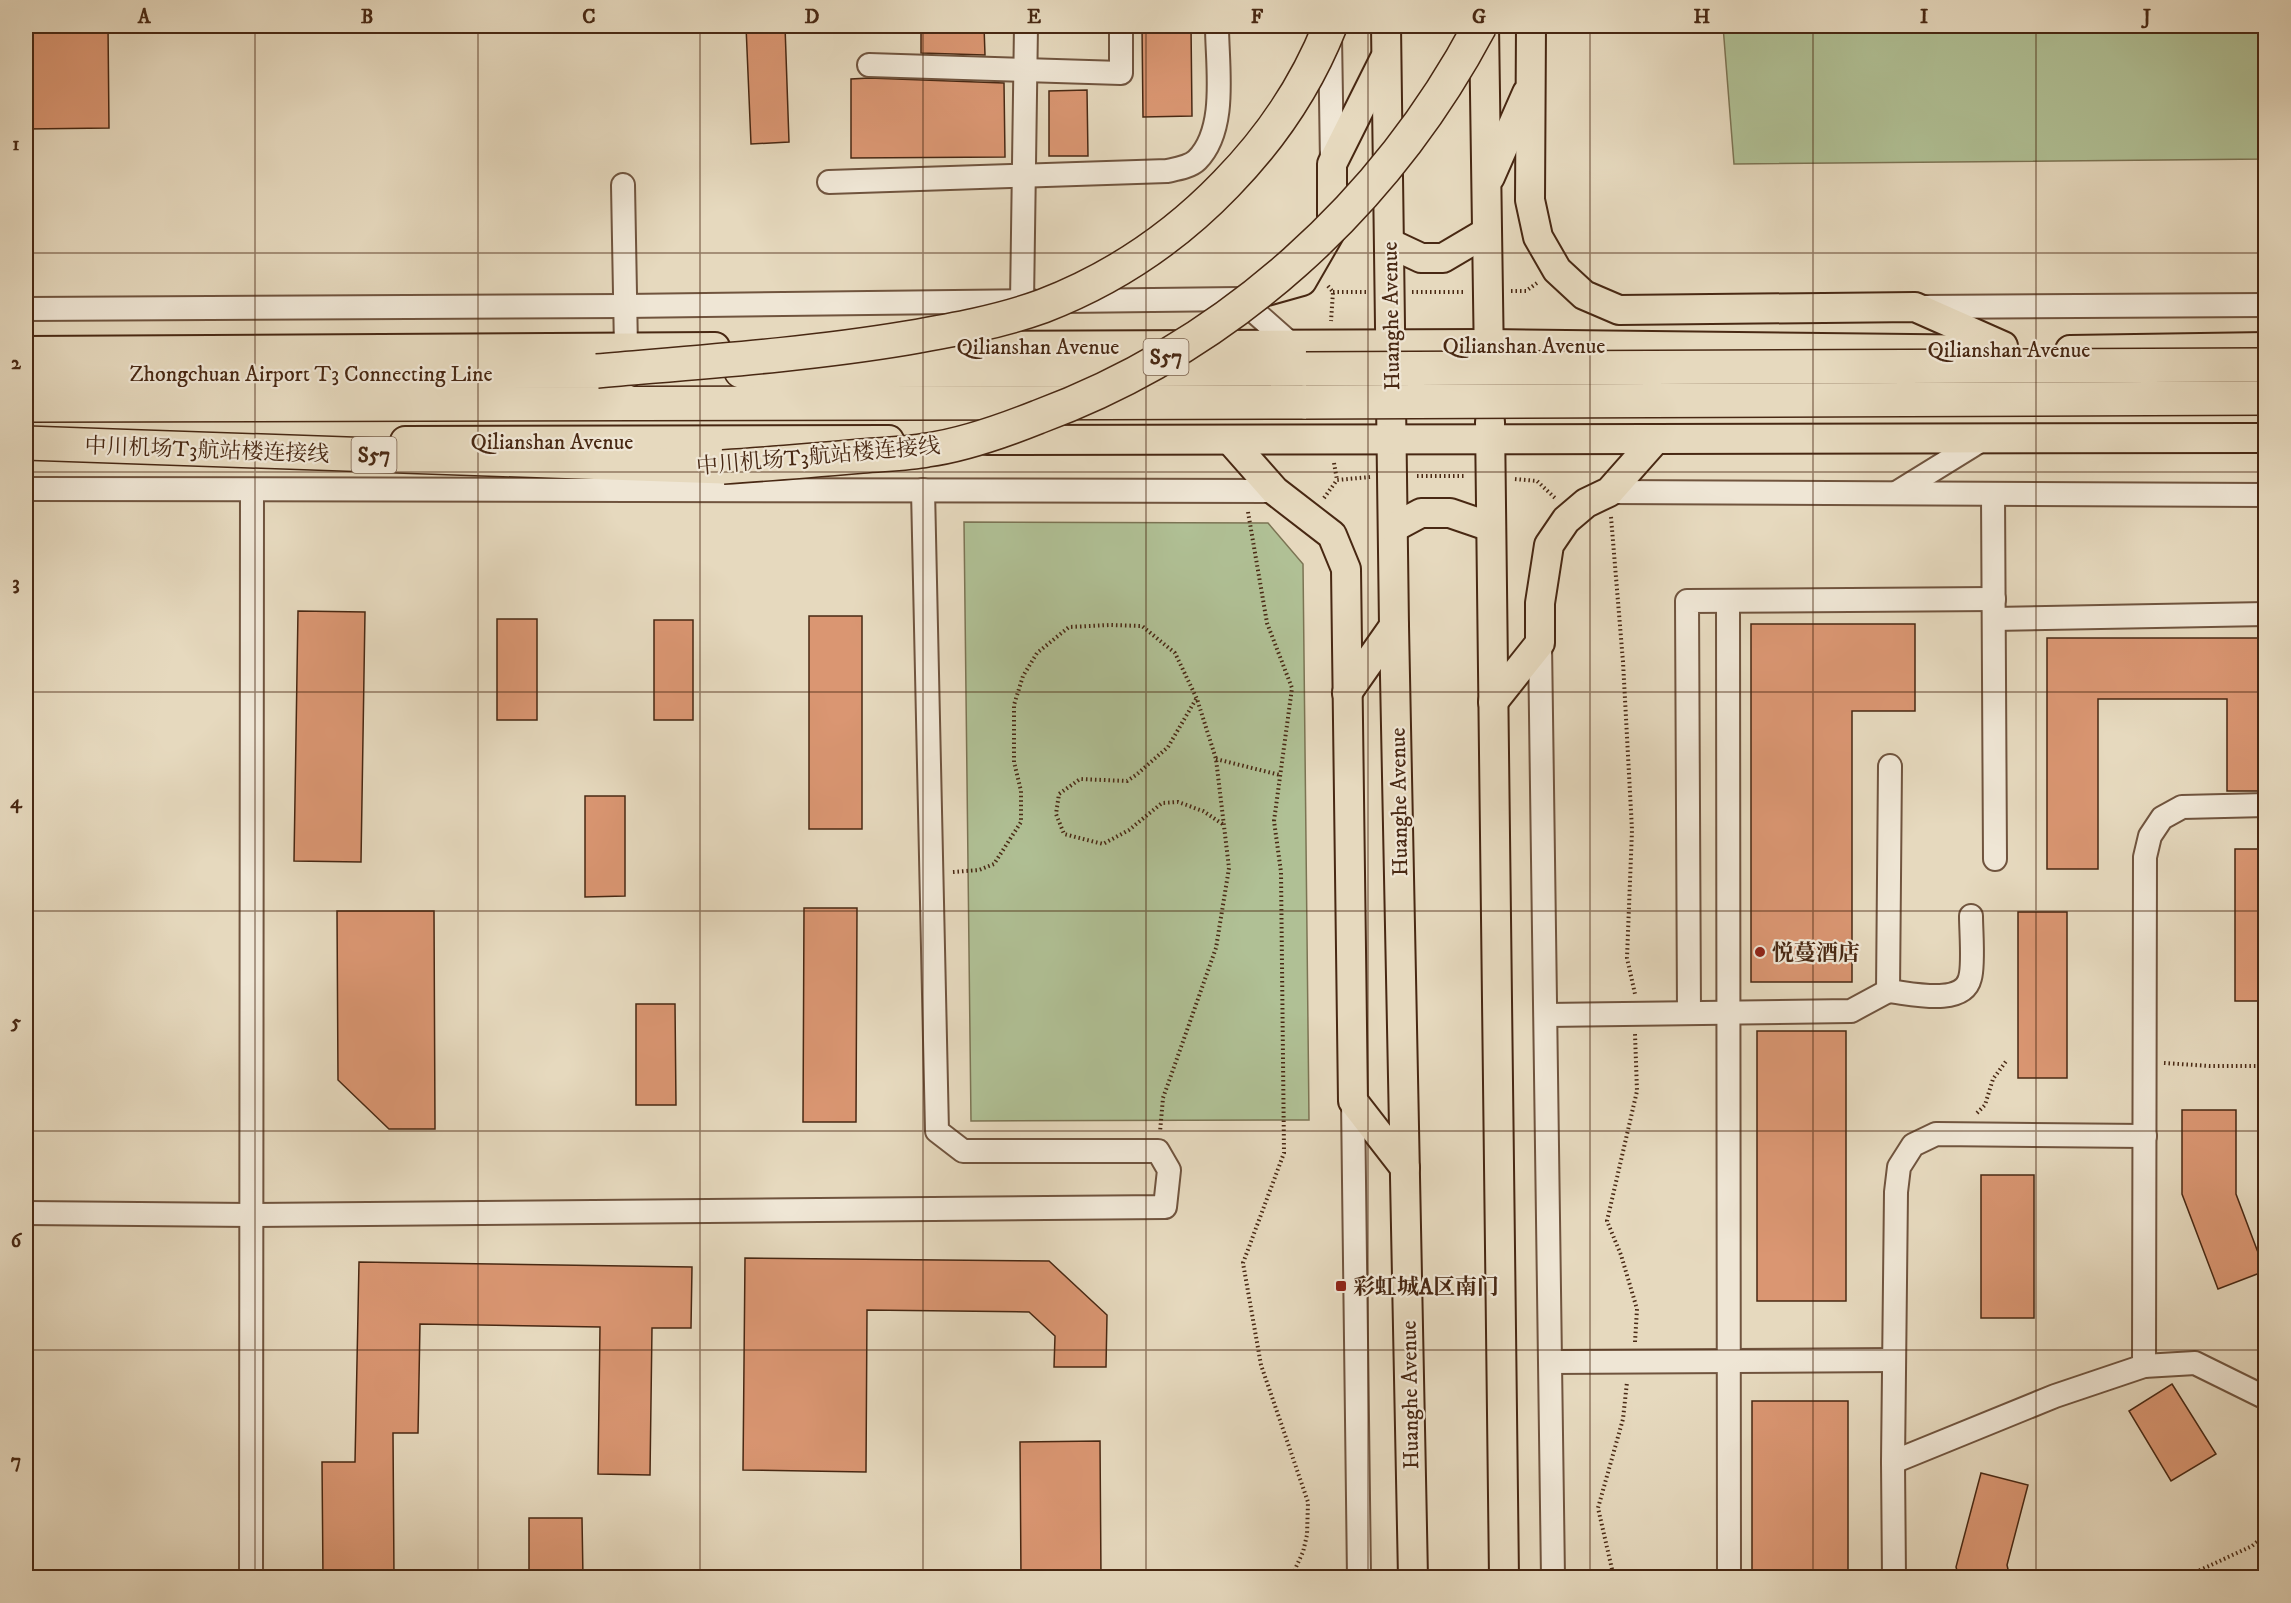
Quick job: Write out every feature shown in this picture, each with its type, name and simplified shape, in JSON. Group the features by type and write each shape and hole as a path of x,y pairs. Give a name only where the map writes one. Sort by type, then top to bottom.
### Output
{"highway":[{"path":"597,372 846,348 966,328 1034,309 1080,290 1150,249 1189,219 1240,170 1288,106 1308,72 1330,26"},
{"name":"中川机场T3航站楼连接线","path":"26,442 723,467 928,450 973,439 1060,409 1144,369 1184,346 1260,293 1300,259 1373,185 1406,144 1436,101 1482,26"},
{"path":"597,372 2265,365"},
{"name":"Zhongchuan Airport T3 Connecting Line","path":"26,374 597,372"},
{"path":"26,405 2265,399"}],"main road":[{"name":"Huanghe Avenue","path":"1386,26 1394,626 1413,1578"},
{"path":"1482,26 1489,291 1504,1578"},
{"path":"1531,26 1530,200 1538,237 1557,270 1584,295 1619,310 1915,307 2013,350"},
{"path":"1240,299 1302,281 1332,229 1332,164 1387,56"},
{"path":"1486,183 1532,83"},
{"path":"1389,243 1421,258 1443,258 1487,232"},
{"name":"Qilianshan Avenue","path":"26,351 1390,344 2013,350 2265,347"},
{"name":"Qilianshan Avenue","path":"26,442 2265,438"},
{"path":"1493,702 1540,643 1540,603 1549,544 1566,520 1586,503 1609,492 1656,439"},
{"path":"1230,440 1275,491 1332,535 1346,569 1353,1101 1405,1168"},
{"path":"1393,528 1421,513 1450,513 1491,527"},
{"path":"1347,693 1394,626"}],"street":[{"path":"1022,302 1026,26"},
{"path":"869,64 1121,73 1121,26"},
{"path":"829,182 1167,171 1197,161 1208,144 1218,121 1217,26"},
{"path":"1330,26 1332,164"},
{"path":"623,186 626,348"},
{"path":"26,309 625,306 1240,299 1292,345"},
{"path":"1915,307 2265,305"},
{"path":"1896,493 1984,438"},
{"path":"26,489 1275,491"},
{"path":"251,1578 252,490"},
{"path":"26,1214 251,1215 1166,1207 1169,1170 1158,1152 963,1152 937,1131 923,490"},
{"path":"1609,492 2265,495"},
{"path":"1993,494 1995,859"},
{"path":"1689,1013 1687,601 2265,614"},
{"path":"1728,601 1729,1578"},
{"path":"1540,643 1554,1578"},
{"path":"1888,991 1890,766"},
{"path":"2144,1366 2145,857 2150,837 2162,818 2182,807 2265,805"},
{"path":"1546,1015 1851,1011 1888,991 1953,995 1964,988 1970,978 1971,916"},
{"path":"1353,1101 1359,1578"},
{"path":"1894,1578 1896,1192 1899,1167 1913,1145 1936,1134 2145,1136"},
{"path":"1551,1362 1894,1360"},
{"path":"1893,1462 2055,1396 2144,1366 2194,1363 2265,1398"}],"path":[{"path":"1334,292 1526,291 1557,270"},
{"path":"1310,518 1337,480 1392,476 1490,477 1537,481 1573,514"},
{"path":"1244,491 1268,623 1292,688 1274,821 1281,872 1284,1153 1243,1263 1261,1365 1308,1502 1307,1535 1303,1552 1291,1578"},
{"path":"1609,492 1623,662 1632,830 1627,958 1635,995 1636,1091 1607,1221 1621,1255 1636,1309 1635,1344 1629,1361 1623,1419 1598,1508 1614,1578"},
{"path":"931,873 979,870 994,864 1021,822 1021,791 1014,762 1014,705 1023,676 1037,653 1069,627 1110,625 1142,626 1175,653 1197,699 1216,759 1229,868 1216,948 1163,1098 1158,1152"},
{"path":"1197,699 1168,747 1136,775 1127,781 1080,779 1059,794 1056,814 1064,834 1103,844 1130,830 1162,803 1178,802 1203,812 1224,825"},
{"path":"1216,759 1280,775"},
{"path":"1955,1135 1984,1105 1993,1079 2007,1060"},
{"path":"2145,1062 2210,1066 2265,1066"},
{"path":"2183,1578 2252,1546 2265,1534"}],"green space":[{"path":"1723,26 2265,26 2265,159 1734,164"},
{"path":"964,522 1268,523 1303,564 1309,1120 971,1121"}],"building":[{"path":"26,26 108,26 109,128 26,129"},
{"path":"746,26 785,26 789,142 751,144"},
{"path":"921,26 984,26 985,55 921,53"},
{"path":"1142,26 1191,26 1192,116 1143,117"},
{"path":"851,79 1004,83 1005,157 851,158"},
{"path":"1087,90 1088,156 1049,156 1049,91"},
{"path":"298,611 365,612 361,862 294,861"},
{"path":"809,616 862,616 862,829 809,829"},
{"path":"497,619 537,619 537,720 497,720"},
{"path":"654,620 693,620 693,720 654,720"},
{"path":"1751,624 1915,624 1915,711 1852,711 1852,982 1751,982"},
{"path":"2047,638 2265,638 2265,791 2227,791 2227,699 2098,699 2098,869 2047,869"},
{"path":"585,796 625,796 625,896 585,897"},
{"path":"2235,849 2265,849 2265,1001 2235,1001"},
{"path":"804,908 857,908 856,1122 803,1122"},
{"path":"337,911 434,911 435,1129 389,1129 338,1080"},
{"path":"2018,912 2067,912 2067,1078 2018,1078"},
{"path":"636,1004 675,1004 676,1105 636,1105"},
{"path":"1757,1031 1846,1031 1846,1301 1757,1301"},
{"path":"2182,1110 2236,1110 2236,1194 2265,1271 2218,1289 2182,1194"},
{"path":"1981,1175 2034,1175 2034,1318 1981,1318"},
{"path":"745,1258 1049,1261 1107,1315 1106,1367 1054,1367 1055,1336 1029,1312 867,1310 866,1472 743,1470"},
{"path":"359,1262 692,1267 691,1328 652,1328 650,1475 598,1474 600,1327 420,1324 418,1433 393,1433 394,1578 323,1578 322,1462 355,1462"},
{"path":"2172,1384 2216,1454 2171,1481 2129,1411"},
{"path":"1752,1401 1848,1401 1848,1578 1752,1578"},
{"path":"1100,1441 1101,1578 1021,1578 1020,1442"},
{"path":"1981,1473 2028,1485 2007,1565 2010,1578 1959,1578 1956,1567"},
{"path":"529,1518 582,1518 583,1578 529,1578"}],"place":[{"name":"悦蔓酒店","path":"1760,952"},
{"name":"彩虹城A区南门","path":"1341,1286"}]}
